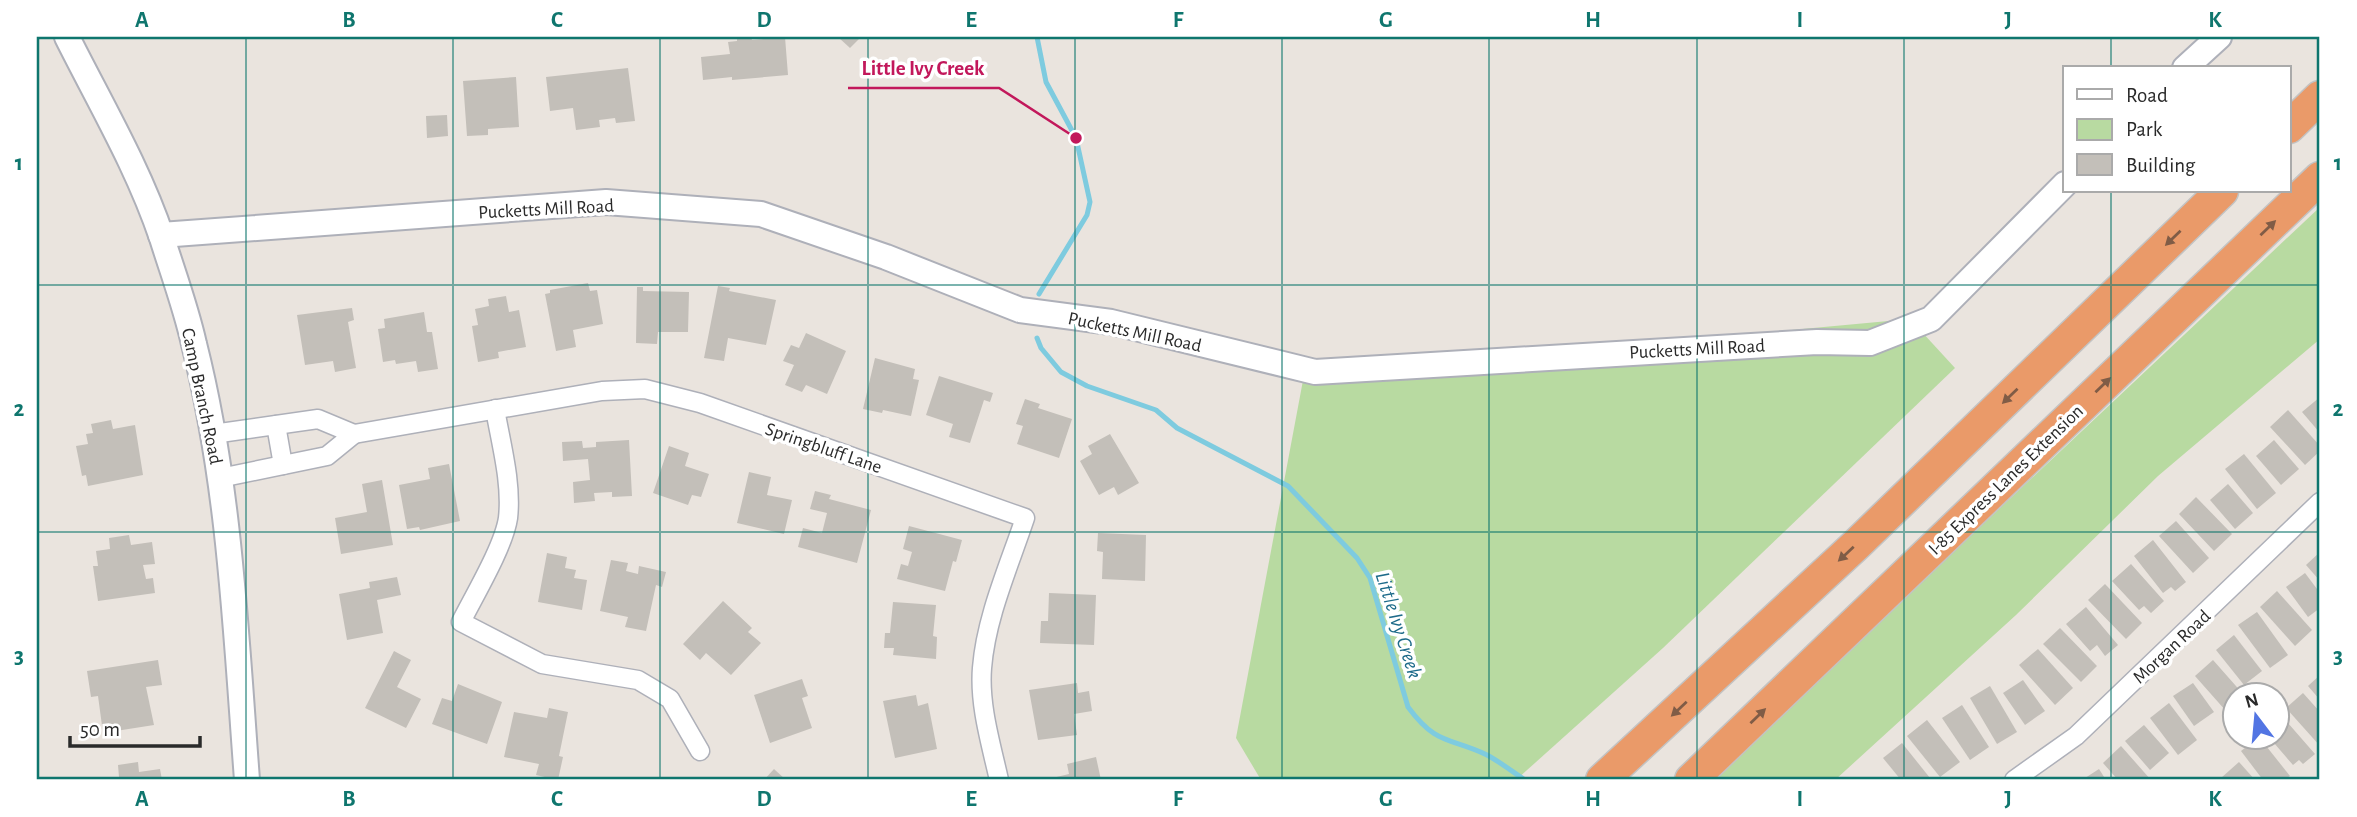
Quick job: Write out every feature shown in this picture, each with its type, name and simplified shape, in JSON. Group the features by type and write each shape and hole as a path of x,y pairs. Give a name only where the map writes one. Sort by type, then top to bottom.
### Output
{"highway":[{"path":"2290,126 2320,97"},
{"name":"I-85 Express Lanes Extension","path":"1691,780 2320,178"},
{"path":"1602,780 1857,544 2221,192"}],"street":[{"name":"Camp Branch Road","path":"67,37 129,155 161,235 194,344 220,478 247,780"},
{"path":"2187,66 2219,37"},
{"name":"Pucketts Mill Road","path":"161,235 607,202 761,214 886,257 1020,310 1111,322 1315,372 1818,342 1870,343 1931,319 2063,186"},
{"name":"Springbluff Lane","path":"220,478 327,456 354,434 602,391 645,389 700,403 1025,518 989,627 982,670 985,718 999,780"},
{"path":"495,410 507,483 508,519 493,558 461,622 542,664 638,680 670,699 700,751"},
{"path":"213,434 318,419 354,434"},
{"path":"276,425 284,465"},
{"name":"Morgan Road","path":"2014,780 2076,736 2320,502"}],"green space":[{"path":"2320,207 2320,339 2158,476 2016,615 1835,780 1711,780"},
{"path":"1910,319 1955,368 1663,648 1516,780 1261,780 1236,738 1304,375"}],"building":[{"path":"737,37 751,37 752,40 785,37 788,75 703,80 701,57 730,54 728,42 737,41"},
{"path":"838,37 861,37 850,48"},
{"path":"628,68 635,121 616,123 615,118 599,120 600,127 576,130 573,108 550,111 546,77"},
{"path":"516,77 519,127 488,129 488,135 467,136 463,81"},
{"path":"447,115 448,136 427,138 426,116"},
{"path":"588,283 590,291 597,290 603,324 573,330 576,347 556,351 545,294 550,293 550,290"},
{"path":"718,286 730,288 729,291 776,300 766,345 728,338 724,361 704,358"},
{"path":"637,287 643,287 643,291 689,292 688,332 658,332 657,344 636,343"},
{"path":"506,296 509,312 519,310 526,347 498,352 499,358 478,362 472,326 478,325 475,309 489,306 488,299"},
{"path":"352,308 354,320 348,322 356,368 335,372 333,361 305,365 297,315"},
{"path":"424,312 427,332 432,332 438,369 418,372 416,361 396,364 395,360 383,362 378,329 385,328 384,319"},
{"path":"806,333 846,351 827,394 806,385 802,392 785,385 794,365 783,361 791,345 799,348"},
{"path":"875,358 915,369 913,379 919,380 911,416 863,409"},
{"path":"939,376 993,393 990,402 984,400 970,443 949,437 953,424 926,415"},
{"path":"2320,397 2320,433 2302,412"},
{"path":"1025,399 1040,404 1038,408 1072,419 1059,458 1017,444 1023,426 1016,424"},
{"path":"2288,410 2320,446 2320,451 2305,465 2270,427"},
{"path":"111,420 113,429 135,425 143,475 88,486 86,475 82,476 76,446 88,444 86,434 93,433 91,424"},
{"path":"1110,434 1139,483 1118,495 1114,487 1099,495 1080,461 1092,454 1088,446"},
{"path":"629,440 632,496 612,497 612,492 594,493 595,501 574,503 573,482 590,480 588,459 563,461 562,442 582,441 583,448 596,447 596,442"},
{"path":"2274,440 2299,469 2281,485 2256,456"},
{"path":"669,446 689,453 685,466 709,474 701,497 692,495 688,505 653,493"},
{"path":"2244,454 2276,493 2257,509 2225,469"},
{"path":"449,464 460,521 420,530 419,527 407,529 399,485 430,479 428,468"},
{"path":"749,472 771,477 767,495 792,500 784,534 737,523"},
{"path":"382,480 393,545 341,554 335,518 367,512 362,484"},
{"path":"2228,484 2253,513 2235,529 2210,500"},
{"path":"815,491 831,495 829,499 871,510 857,563 798,547 803,528 822,533 827,513 810,509"},
{"path":"2196,497 2232,534 2214,551 2179,514"},
{"path":"2176,521 2209,558 2193,573 2159,536"},
{"path":"909,526 962,540 945,591 897,579 901,564 908,566 912,552 903,549"},
{"path":"1098,533 1146,535 1145,581 1102,579 1103,552 1097,551"},
{"path":"129,535 131,545 152,542 155,564 143,565 146,579 153,578 155,593 98,601 93,566 98,566 96,551 110,549 109,538"},
{"path":"2153,540 2186,582 2175,591 2171,587 2163,593 2134,556"},
{"path":"2320,552 2320,581 2306,565"},
{"path":"547,553 567,557 565,568 576,570 574,578 587,580 582,610 538,602"},
{"path":"611,560 628,563 626,571 638,574 639,566 666,572 662,587 656,585 646,631 625,627 628,617 600,611"},
{"path":"2131,564 2164,601 2151,613 2144,606 2139,610 2112,581"},
{"path":"2305,573 2320,593 2320,608 2308,617 2286,587"},
{"path":"397,577 401,595 377,600 383,633 347,640 339,594 370,588 369,582"},
{"path":"2105,584 2142,623 2126,639 2088,600"},
{"path":"2277,591 2312,630 2295,646 2260,607"},
{"path":"1049,593 1096,595 1094,645 1040,643 1041,621 1048,621"},
{"path":"723,601 752,628 748,632 761,643 731,675 706,653 700,660 683,644"},
{"path":"893,602 936,605 933,636 937,637 936,659 893,655 894,648 884,648 885,633 890,633"},
{"path":"2086,607 2118,645 2105,656 2097,645 2090,651 2066,624"},
{"path":"2257,612 2288,655 2270,668 2238,625"},
{"path":"2060,628 2097,666 2081,682 2043,644"},
{"path":"2234,635 2262,671 2250,680 2240,680 2216,650"},
{"path":"2038,649 2073,688 2055,705 2019,665"},
{"path":"394,651 411,660 397,687 421,699 406,728 365,708"},
{"path":"158,660 162,685 146,687 154,725 103,733 98,696 91,697 87,671"},
{"path":"2213,660 2231,680 2220,680 2220,704 2195,676"},
{"path":"2320,675 2320,700 2308,686"},
{"path":"802,679 808,696 802,698 812,728 770,743 754,695"},
{"path":"2023,680 2045,711 2025,725 2003,693"},
{"path":"1077,683 1078,693 1089,691 1092,711 1074,714 1077,735 1038,740 1029,690"},
{"path":"2193,683 2214,712 2194,726 2173,696"},
{"path":"458,684 502,702 487,744 432,724 442,698 452,701"},
{"path":"1990,686 2017,732 1997,744 1970,698"},
{"path":"2303,693 2320,712 2320,746 2290,712 2290,704"},
{"path":"916,695 918,706 928,703 937,749 895,758 883,701"},
{"path":"2169,703 2197,740 2178,755 2150,718"},
{"path":"1962,705 1989,747 1970,760 1942,718"},
{"path":"549,708 568,712 559,756 563,757 558,780 536,775 539,764 504,757 514,712 547,718"},
{"path":"1927,720 1960,762 1940,777 1907,736"},
{"path":"2144,725 2169,753 2150,770 2125,741"},
{"path":"2290,725 2315,754 2303,764 2299,760 2293,765 2280,750 2290,750"},
{"path":"1902,743 1930,778 1901,780 1883,758"},
{"path":"2121,746 2151,780 2118,780 2103,763"},
{"path":"2269,750 2290,776 2284,780 2263,780 2241,751"},
{"path":"1096,757 1101,780 1044,780 1069,774 1067,764"},
{"path":"138,762 139,772 160,769 162,780 112,780 119,777 118,765"},
{"path":"2239,762 2255,780 2221,778"},
{"path":"774,769 786,780 764,780"},
{"path":"2099,769 2106,780 2082,780"}],"waterway":[{"name":"Little Ivy Creek","path":"1037,37 1046,82 1076,138 1090,202 1087,215 1039,294"},
{"name":"Little Ivy Creek","path":"1037,338 1041,348 1061,372 1087,386 1156,410 1177,428 1288,486 1357,558 1370,578 1408,707 1418,720 1436,735 1487,755 1525,780"}],"place":[{"name":"Little Ivy Creek","path":"1076,138"}]}
